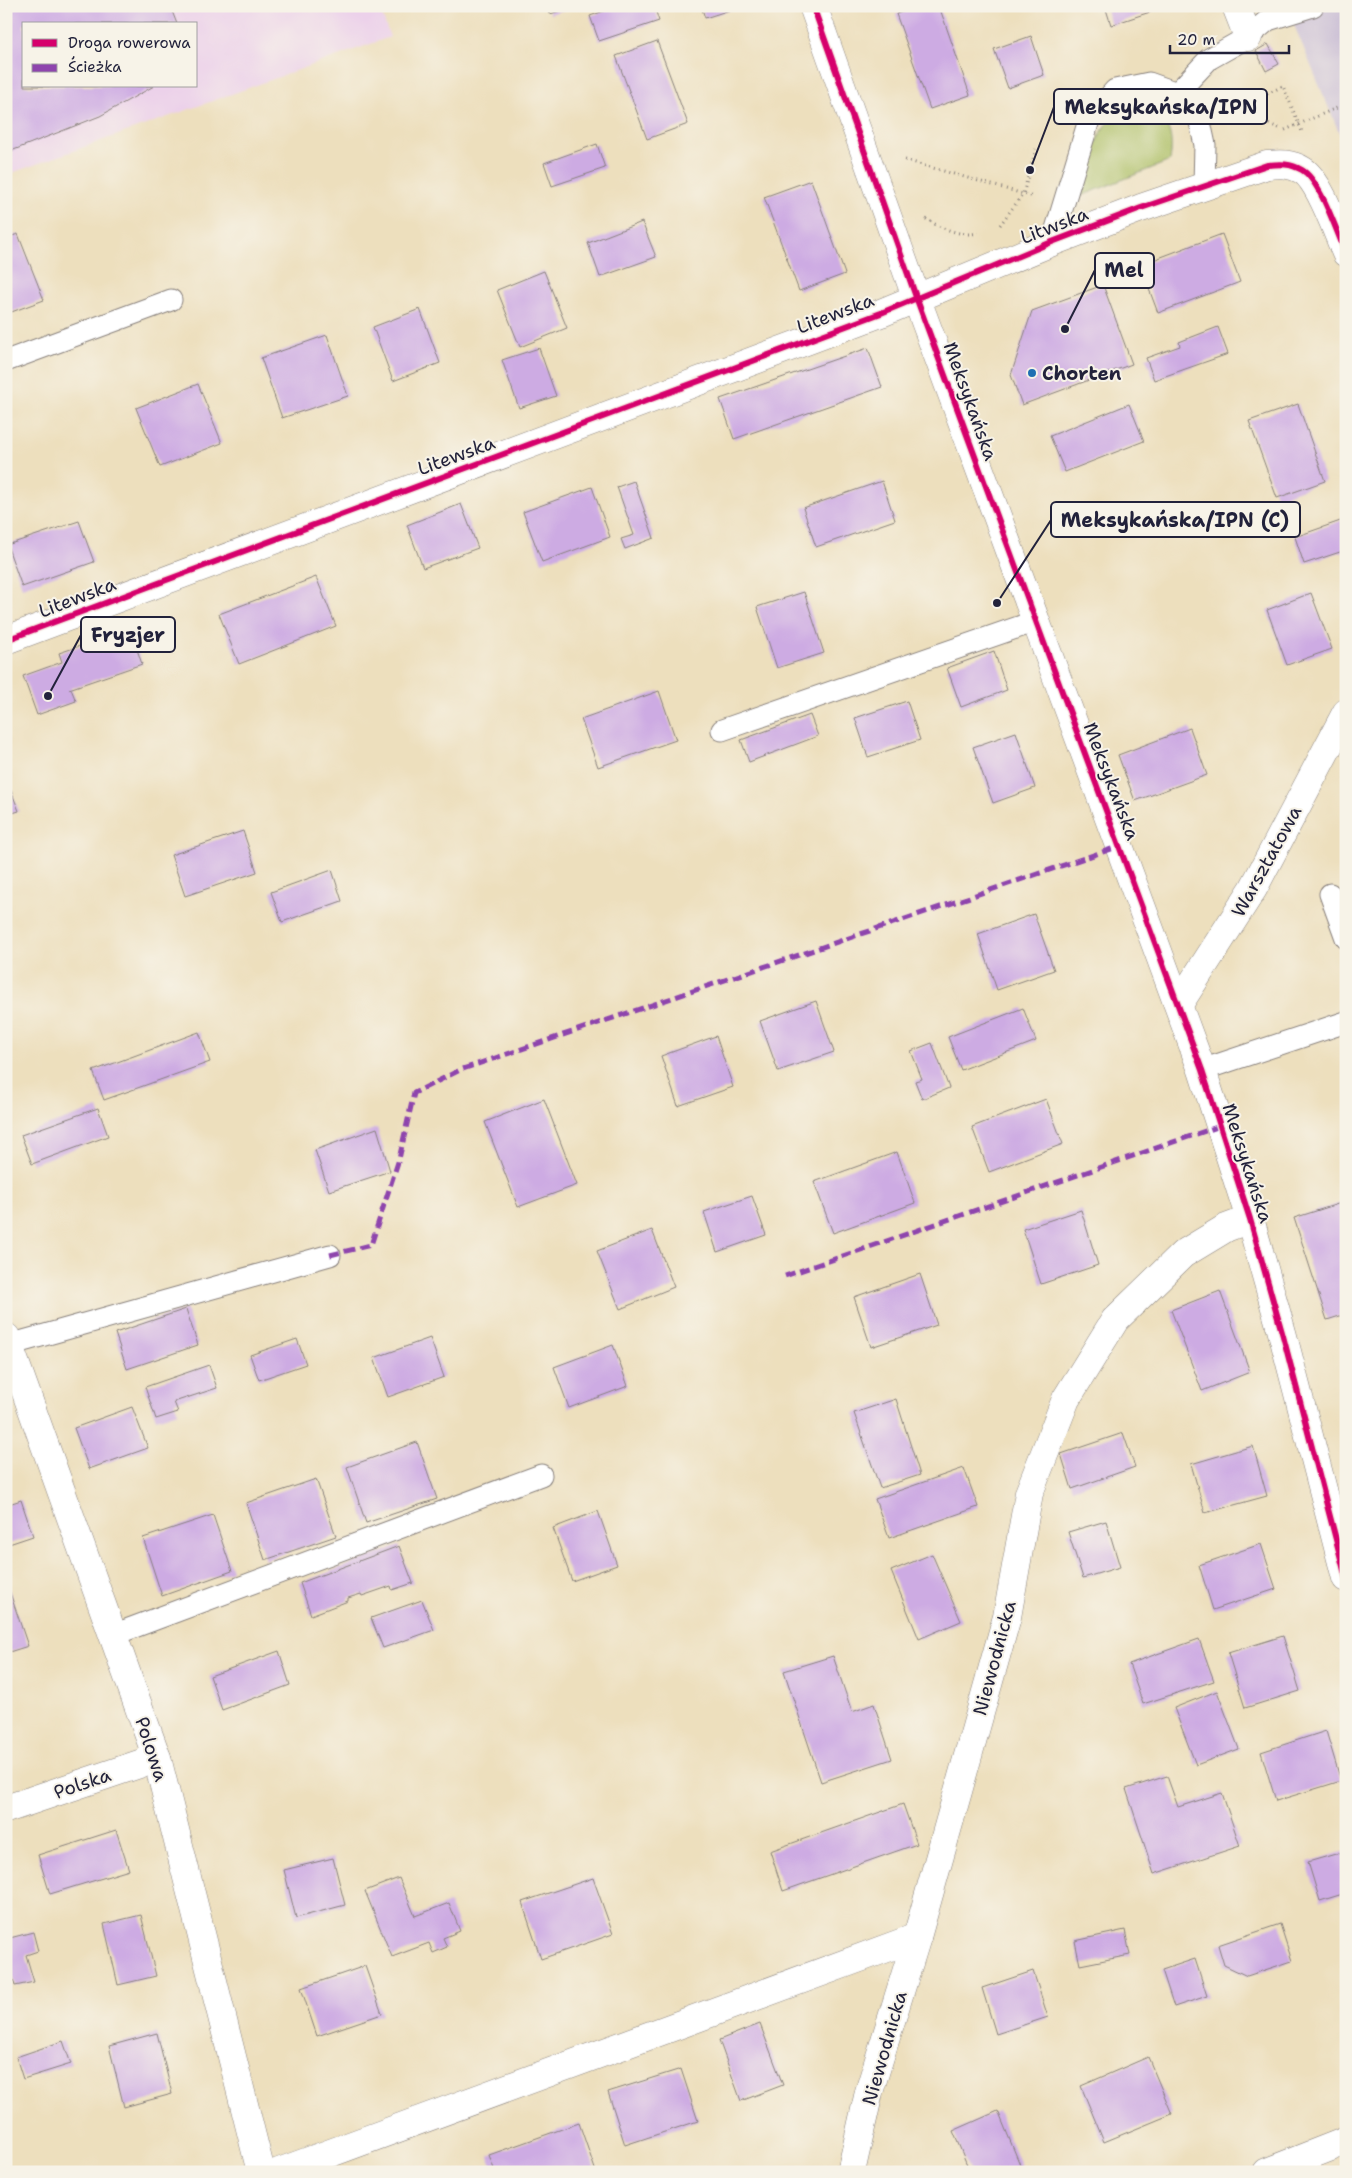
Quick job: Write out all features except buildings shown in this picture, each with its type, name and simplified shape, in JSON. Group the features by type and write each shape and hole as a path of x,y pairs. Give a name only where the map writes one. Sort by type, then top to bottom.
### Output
{"street":[{"name":"Meksykańska","path":"813,6 916,297 1202,1070 1250,1219 1283,1336 1346,1578"},
{"path":"1236,6 1248,37"},
{"path":"1204,185 1267,165 1285,163 1301,169 1308,174 1317,187 1346,253"},
{"name":"Litwska","path":"916,297 1052,242 1204,185"},
{"name":"Litewska","path":"6,640 881,313 916,297"},
{"name":"Warsztatowa","path":"1179,1004 1252,889 1346,713"},
{"name":"Niewodnicka","path":"851,2172 869,2092 917,1937 1007,1617 1029,1493 1066,1400 1115,1320 1183,1254 1226,1228 1250,1219"},
{"name":"Polowa","path":"8,1342 157,1758 261,2172"},
{"name":"Polska","path":"6,1809 157,1758"},
{"path":"279,2172 917,1937"},
{"path":"1267,2172 1346,2141"}],"lane":[{"path":"1177,93 1209,58 1248,37 1268,20 1313,6"},
{"path":"1052,242 1089,120 1115,90 1150,83 1177,93 1198,113 1205,146 1204,185"},
{"path":"6,361 171,300"},
{"path":"722,730 1036,621"},
{"path":"1330,894 1346,938"},
{"path":"1202,1070 1346,1022"},
{"path":"8,1342 330,1255"},
{"path":"113,1635 541,1475"}],"path":[{"path":"1303,134 1283,86 1257,99 1269,124 1285,130 1346,104"},
{"path":"998,228 1023,194 1036,149"},
{"path":"904,160 1023,194"},
{"path":"924,218 938,226 968,235 983,231"}],"shaded area":[{"path":"6,6 379,6 390,37 6,175"},
{"path":"1286,6 1346,6 1346,149"}],"green space":[{"path":"1142,109 1159,116 1168,128 1171,143 1170,161 1081,196 1093,152 1105,127 1114,118 1126,112"}],"marked path":[{"path":"330,1255 371,1245 399,1159 414,1093 460,1070 1120,846"},
{"path":"785,1276 1220,1126"}],"cycle path":[{"path":"813,6 916,297 1202,1070 1250,1219 1283,1336 1346,1578"},
{"path":"6,640 881,313 1052,242 1141,208 1267,165 1281,164 1293,166 1309,176 1321,195 1346,253"}],"place":[{"name":"Meksykańska/IPN","path":"1030,170"},
{"name":"Mel","path":"1065,329"},
{"name":"Chorten","path":"1032,373"},
{"name":"Meksykańska/IPN (C)","path":"997,603"},
{"name":"Fryzjer","path":"48,696"}]}
